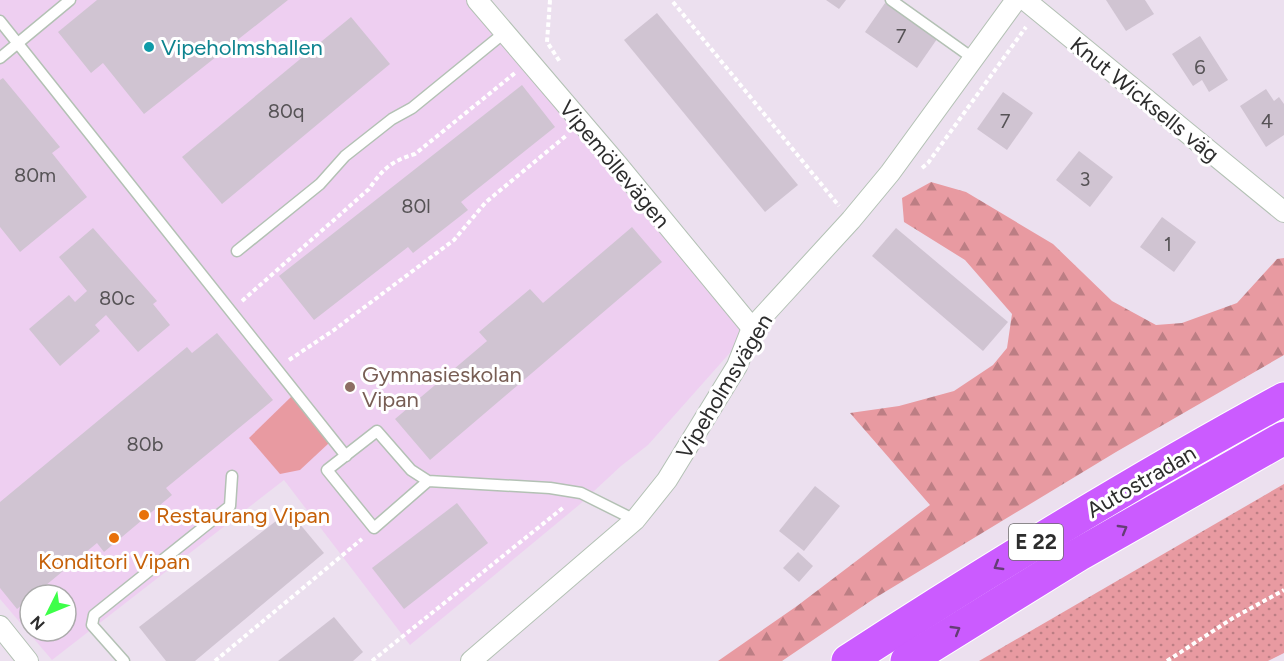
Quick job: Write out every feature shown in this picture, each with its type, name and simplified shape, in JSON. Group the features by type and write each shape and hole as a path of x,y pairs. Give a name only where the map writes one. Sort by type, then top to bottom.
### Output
{"highway":[{"path":"1229,429 1284,393"},
{"name":"Autostradan","path":"848,661 995,567 1284,399"},
{"name":"Autostradan","path":"907,661 1078,555 1284,438"}],"street":[{"name":"Vipemöllevägen","path":"477,0 752,328"},
{"name":"Vipeholmsvägen","path":"471,661 635,520 667,480 737,366 752,328 851,220 890,173 1016,0"},
{"name":"Knut Wicksells väg","path":"1032,6 1284,212"},
{"path":"0,626 28,661"}],"lane":[{"path":"0,58 70,0"},
{"path":"891,0 974,59"},
{"path":"0,21 346,456"},
{"path":"237,251 320,184 345,156 392,119 412,108 504,33"},
{"path":"428,481 374,528 327,470 377,430 411,470 428,481 549,488 581,493 635,520"},
{"path":"124,661 93,625 94,615 230,506 232,476"}],"path":[{"path":"550,0 547,42 565,68"},
{"path":"673,2 851,220"},
{"path":"919,170 928,163 1032,6"},
{"path":"230,312 369,189 384,169 402,158 415,154 529,62"},
{"path":"276,368 334,330 454,240 486,202 581,123"},
{"path":"372,661 581,493"},
{"path":"215,661 374,528"},
{"path":"1167,661 1233,618 1284,590"}],"shaded area":[{"name":"Gymnasieskolan Vipan","path":"0,0 477,0 752,328 648,445 410,645 284,480 78,640 78,583 18,583 18,620 0,599"},
{"name":"Gymnasieskolan Vipan","path":"38,643 74,643 52,660"}],"green space":[{"path":"931,182 966,192 1053,244 1112,301 1156,325 1182,323 1237,303 1277,259 1284,258 1284,355 1116,452 875,598 782,661 718,661 797,606 930,505 850,413 899,406 954,391 993,365 1007,348 1012,314 965,260 904,222 902,198"},
{"path":"293,395 329,443 300,470 280,474 249,438"},
{"path":"1284,484 1284,653 1268,661 979,661"}],"building":[{"name":"Vipeholmshallen","path":"97,0 288,0 144,114 103,63 91,73 58,32"},
{"path":"826,0 846,0 839,9"},
{"path":"1106,0 1145,0 1154,14 1126,31"},
{"path":"885,3 937,39 917,68 865,32"},
{"path":"657,13 798,185 765,212 624,40"},
{"path":"351,17 390,64 222,204 182,157"},
{"path":"1200,36 1228,80 1209,92 1202,80 1193,86 1172,54"},
{"path":"3,78 60,147 52,153 87,197 20,252 0,227 0,80"},
{"path":"522,85 555,127 461,202 468,210 413,253 408,247 314,320 279,276"},
{"path":"1266,89 1274,101 1279,97 1284,104 1284,135 1266,147 1240,106"},
{"path":"1003,92 1033,113 1007,150 977,129"},
{"path":"1079,151 1113,177 1090,207 1056,180"},
{"path":"1162,217 1196,242 1174,272 1140,247"},
{"path":"632,227 662,262 430,460 395,419 487,341 479,332 530,289 543,303"},
{"path":"93,228 157,301 153,304 170,325 138,352 106,315 95,325 100,331 60,366 29,329 69,295 75,302 87,291 59,257"},
{"path":"896,228 1008,322 983,351 872,256"},
{"path":"217,333 273,400 166,488 172,495 104,552 97,543 49,583 18,583 17,609 0,588 0,502 187,347 192,353"},
{"path":"815,486 840,506 804,551 779,531"},
{"path":"457,503 488,543 404,609 372,568"},
{"path":"289,511 324,553 195,661 166,661 139,627"},
{"path":"798,552 813,566 799,582 783,568"},
{"path":"334,617 363,652 353,661 278,661"}],"place":[{"name":"Vipeholmshallen","path":"149,47"},
{"name":"Gymnasieskolan Vipan","path":"350,387"},
{"name":"Restaurang Vipan","path":"144,515"},
{"name":"Konditori Vipan","path":"114,538"}]}
